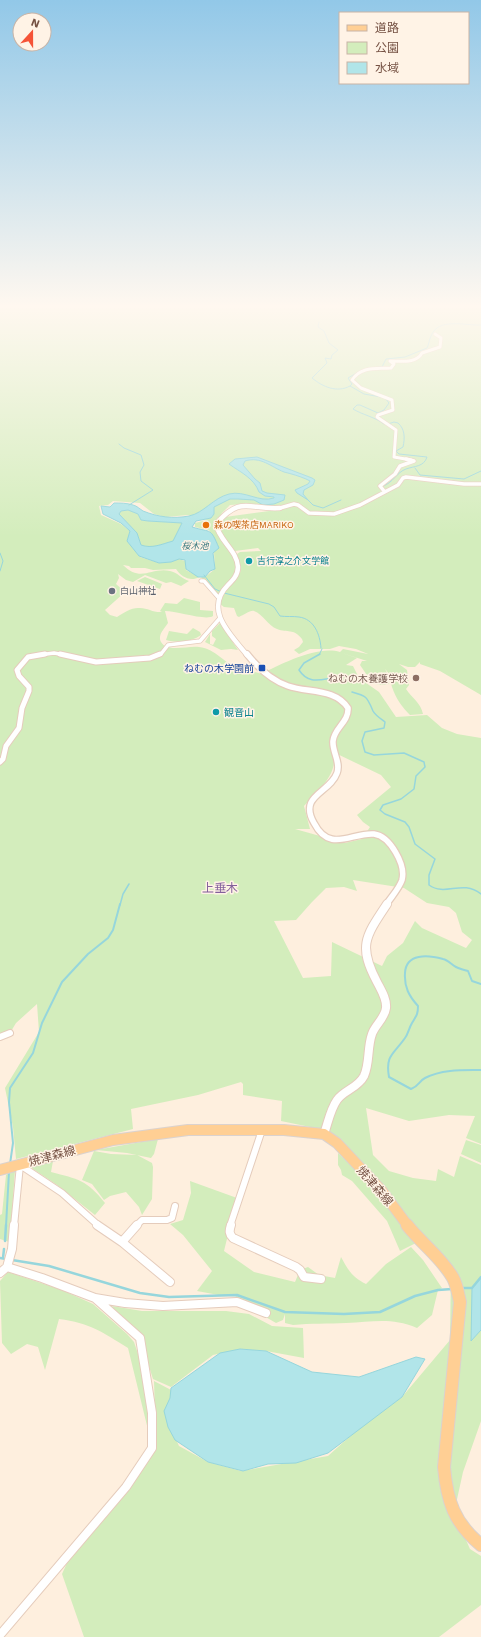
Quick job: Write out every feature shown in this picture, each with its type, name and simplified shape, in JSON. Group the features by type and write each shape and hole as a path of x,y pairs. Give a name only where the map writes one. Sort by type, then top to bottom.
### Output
{"main road":[{"name":"焼津森線","path":"2,1170 89,1146 135,1136 188,1130 284,1130 324,1134 337,1143 382,1191 417,1238 447,1268 454,1280 460,1302 444,1467 446,1491 451,1507 461,1526 481,1545"}],"street":[{"path":"358,384 367,391 388,397 392,400 393,410 378,415 377,417 396,430 396,439 393,452 394,457 414,461 400,466 395,474 380,486 384,491"},
{"path":"324,1134 338,1100 360,1082 367,1067 372,1033 382,1019 386,1006 366,958 365,946 369,934 400,884 403,876 401,862 384,838 372,834 343,840 331,838 320,832 310,816 309,806 312,798 337,775 339,764 334,751 334,735 348,714 349,709 345,704 333,696 299,690 277,682 252,662 220,618 217,606 219,596 222,590 237,574 238,565 232,552 217,531 217,522 227,510 239,506 266,509 280,508 294,504 309,512 334,514 360,505 384,491 398,485 406,476 464,484 481,484"},
{"path":"201,581 204,581 219,596"},
{"path":"0,762 3,759 6,746 19,728 22,708 29,691 29,686 19,676 17,670 28,657 54,653 96,662 150,658 161,654 168,645 200,641 220,618"},
{"path":"0,1037 10,1033"},
{"path":"262,1130 229,1230 230,1235 233,1238 296,1266 304,1278 321,1279"},
{"path":"0,1273 8,1265 12,1249 17,1165 62,1194 97,1225 122,1242 170,1282"},
{"path":"122,1242 142,1220 167,1220 172,1218 175,1206"},
{"path":"8,1265 95,1298 124,1303 163,1306 237,1302 266,1313"},
{"path":"0,1634 126,1487 152,1448 152,1413 140,1338 95,1298"}],"green space":[{"path":"0,384 481,384 481,695 440,671 420,664 420,662 415,667 408,667 399,664 407,670 409,685 406,689 418,704 423,714 410,715 397,699 390,678 389,684 381,685 371,683 360,665 362,661 367,661 342,653 357,658 346,665 353,666 359,678 379,692 396,717 427,715 442,728 457,734 481,738 481,1144 466,1138 475,1116 449,1115 409,1121 366,1108 373,1155 389,1171 413,1178 436,1181 438,1169 454,1177 460,1156 481,1165 481,1421 463,1472 454,1513 470,1549 481,1556 481,1605 439,1637 84,1637 62,1574 73,1550 111,1505 156,1445 154,1381 173,1391 165,1415 179,1446 208,1462 241,1471 328,1456 357,1430 402,1397 450,1340 451,1269 340,1138 315,1128 281,1121 282,1101 243,1095 243,1084 241,1082 198,1095 131,1109 133,1129 16,1159 13,1127 5,1088 39,1032 37,1004 16,1023 10,1033 0,1036","holes":["113,501 140,503 154,514 165,517 188,515 207,520 195,523 195,527 209,530 219,548 214,552 215,569 205,577 201,577 218,597 235,578 238,570 237,564 230,550 214,529 222,513 230,505 246,504 277,510 225,517 220,531 223,540 230,547 235,551 258,548 261,551 240,552 237,554 241,568 240,573 221,596 220,604 224,607 234,608 237,616 239,617 254,611 274,627 296,633 303,642 294,650 299,654 310,649 330,649 339,646 356,649 368,654 343,649 340,652 321,651 311,653 279,665 261,674 240,670 205,648 173,648 168,647 161,642 161,634 168,623 165,611 198,617 213,616 213,611 200,610 200,602 184,598 177,604 165,603 160,611 162,612 156,612 144,608 135,608 124,612 117,617 110,615 105,610 125,592 116,584 119,578 118,574 126,580 133,582 145,575 166,583 171,582 181,586 189,581 170,571 163,570 141,574 135,573 123,565 131,568 145,568 153,570 176,569 186,578 193,579 199,577 186,570 185,561 178,559 171,562 159,563 140,557 127,541 130,531 121,524 101,515 99,506 108,505","331,751 381,775 391,787 357,815 370,827 362,839 345,843 295,829 310,829 304,806 321,788 331,773 334,766 334,758","353,880 404,888 427,903 449,907 456,913 462,932 472,940 466,948 422,928 415,921 403,943 387,956 382,966 332,942 331,976 303,978 274,921 296,920 326,888 344,887 357,891"]},
{"path":"128,510 138,514 141,520 182,523 173,541 157,546 145,546 141,545 137,533 119,514 121,511"},
{"path":"145,577 162,584 160,589 137,581"},
{"path":"220,623 238,650 221,650 205,642 210,634 210,644 213,645 216,639 212,636 212,631"},
{"path":"193,628 200,632 201,635 184,641 166,640 169,631 187,634"},
{"path":"158,1139 154,1154 151,1158 127,1153 96,1150"},
{"path":"466,1140 481,1145 481,1163 461,1154"},
{"path":"94,1151 111,1154 137,1155 152,1163 152,1199 142,1215 139,1207 126,1192 110,1196 104,1200 92,1184 82,1180"},
{"path":"338,1153 381,1194 416,1243 400,1251 387,1221 352,1181 342,1175 338,1165"},
{"path":"53,1161 51,1172 75,1179 93,1189 99,1195 105,1203 95,1215 57,1185 30,1167"},
{"path":"15,1170 9,1242 0,1239 0,1215 2,1214 6,1175"},
{"path":"190,1181 237,1198 224,1251 254,1272 295,1282 300,1270 308,1267 319,1275 335,1278 341,1257 351,1273 357,1279 366,1284 386,1264 411,1247 423,1260 442,1288 438,1290 432,1315 417,1328 399,1322 390,1321 293,1325 285,1323 285,1314 283,1320 276,1323 250,1308 234,1295 224,1296 197,1291 212,1271 183,1235 170,1224 183,1220 191,1193"},
{"path":"8,1272 62,1290 93,1304 134,1342 140,1360 152,1446 128,1348 88,1326 59,1319 45,1370 38,1347 27,1344 11,1354 2,1343 0,1281"},
{"path":"112,1306 142,1311 226,1311 249,1314 272,1326 303,1328 304,1358 266,1351 240,1349 213,1355 171,1387 153,1379 140,1338 126,1327"}],"water":[{"name":"桜木池","path":"257,457 315,480 313,485 304,490 303,494 308,500 295,490 308,484 310,481 284,472 261,461 245,461 243,465 260,483 262,491 285,495 284,500 274,504 263,505 254,500 230,499 214,507 214,514 211,518 196,521 192,527 210,532 219,548 213,553 215,569 210,571 205,577 198,577 186,569 185,560 179,559 171,562 159,563 139,556 127,541 130,531 121,523 103,514 101,506 110,507 114,503 121,503 134,505 143,511 154,515 183,517 199,512 223,496 229,494 235,493 263,499 274,498 265,496 259,492 257,487 250,479 229,464 235,459","holes":["128,510 138,514 141,520 182,523 173,541 157,546 145,546 141,545 137,533 119,514 121,511"]},
{"path":"481,1278 481,1330 471,1341 472,1288"},
{"path":"240,1349 266,1351 312,1372 359,1377 416,1357 425,1359 402,1397 328,1453 296,1463 268,1464 243,1471 208,1462 175,1440 168,1427 164,1411 170,1398 171,1388 220,1353"}],"waterway":[{"path":"322,384 335,389 350,386"},
{"path":"350,386 364,394 381,397"},
{"path":"384,424 353,409 357,405 360,405 378,413 384,410 389,403 385,398"},
{"path":"383,486 390,482 403,470 424,463 427,457 399,454 396,451 403,447 403,431 398,423 394,422 388,424"},
{"path":"119,444 124,448 141,455 144,465 140,472 141,481 153,490 129,505"},
{"path":"415,468 420,475 464,479 481,471"},
{"path":"307,499 313,505 323,508 341,500"},
{"path":"0,553 3,561 0,571"},
{"path":"204,575 215,589 224,593 269,604 274,607 280,616 299,617 309,621 318,633 321,648"},
{"path":"319,654 322,649"},
{"path":"319,654 304,663 299,670 310,679 318,680 333,678 336,680"},
{"path":"352,692 366,698 374,712 385,722 384,728 365,732 362,741 365,752 374,755 404,753 424,762 425,767 416,776 414,789 401,799 383,805 380,810 385,814 405,822 409,827 415,844 435,859 429,875 429,885 442,889 467,888 481,894"},
{"path":"120,905 123,894 129,884"},
{"path":"10,1164 13,1143 9,1102 10,1088 33,1053 42,1023 62,982 88,954 108,938 113,930 120,904"},
{"path":"481,984 472,981 468,971 460,969 445,960 425,956 409,962 406,966 405,983 412,999 418,1006 418,1011 406,1036 391,1055 388,1064 389,1077 411,1089 425,1078 438,1073 481,1070"},
{"path":"6,1226 9,1172"},
{"path":"5,1241 6,1225"},
{"path":"3,1258 4,1249"},
{"path":"0,1258 6,1259"},
{"path":"12,1260 49,1266 140,1293 169,1297 237,1295 285,1312 344,1314 380,1312 415,1296 438,1290 452,1289"},
{"path":"461,1288 472,1288 481,1277"}],"place":[{"name":"森の喫茶店MARIKO","path":"206,525"},
{"name":"吉行淳之介文学館","path":"249,561"},
{"name":"白山神社","path":"112,591"},
{"name":"ねむの木学園前","path":"262,668"},
{"name":"ねむの木養護学校","path":"416,678"},
{"name":"観音山","path":"216,712"}],"district":[{"name":"上垂木","path":"220,888"}]}
